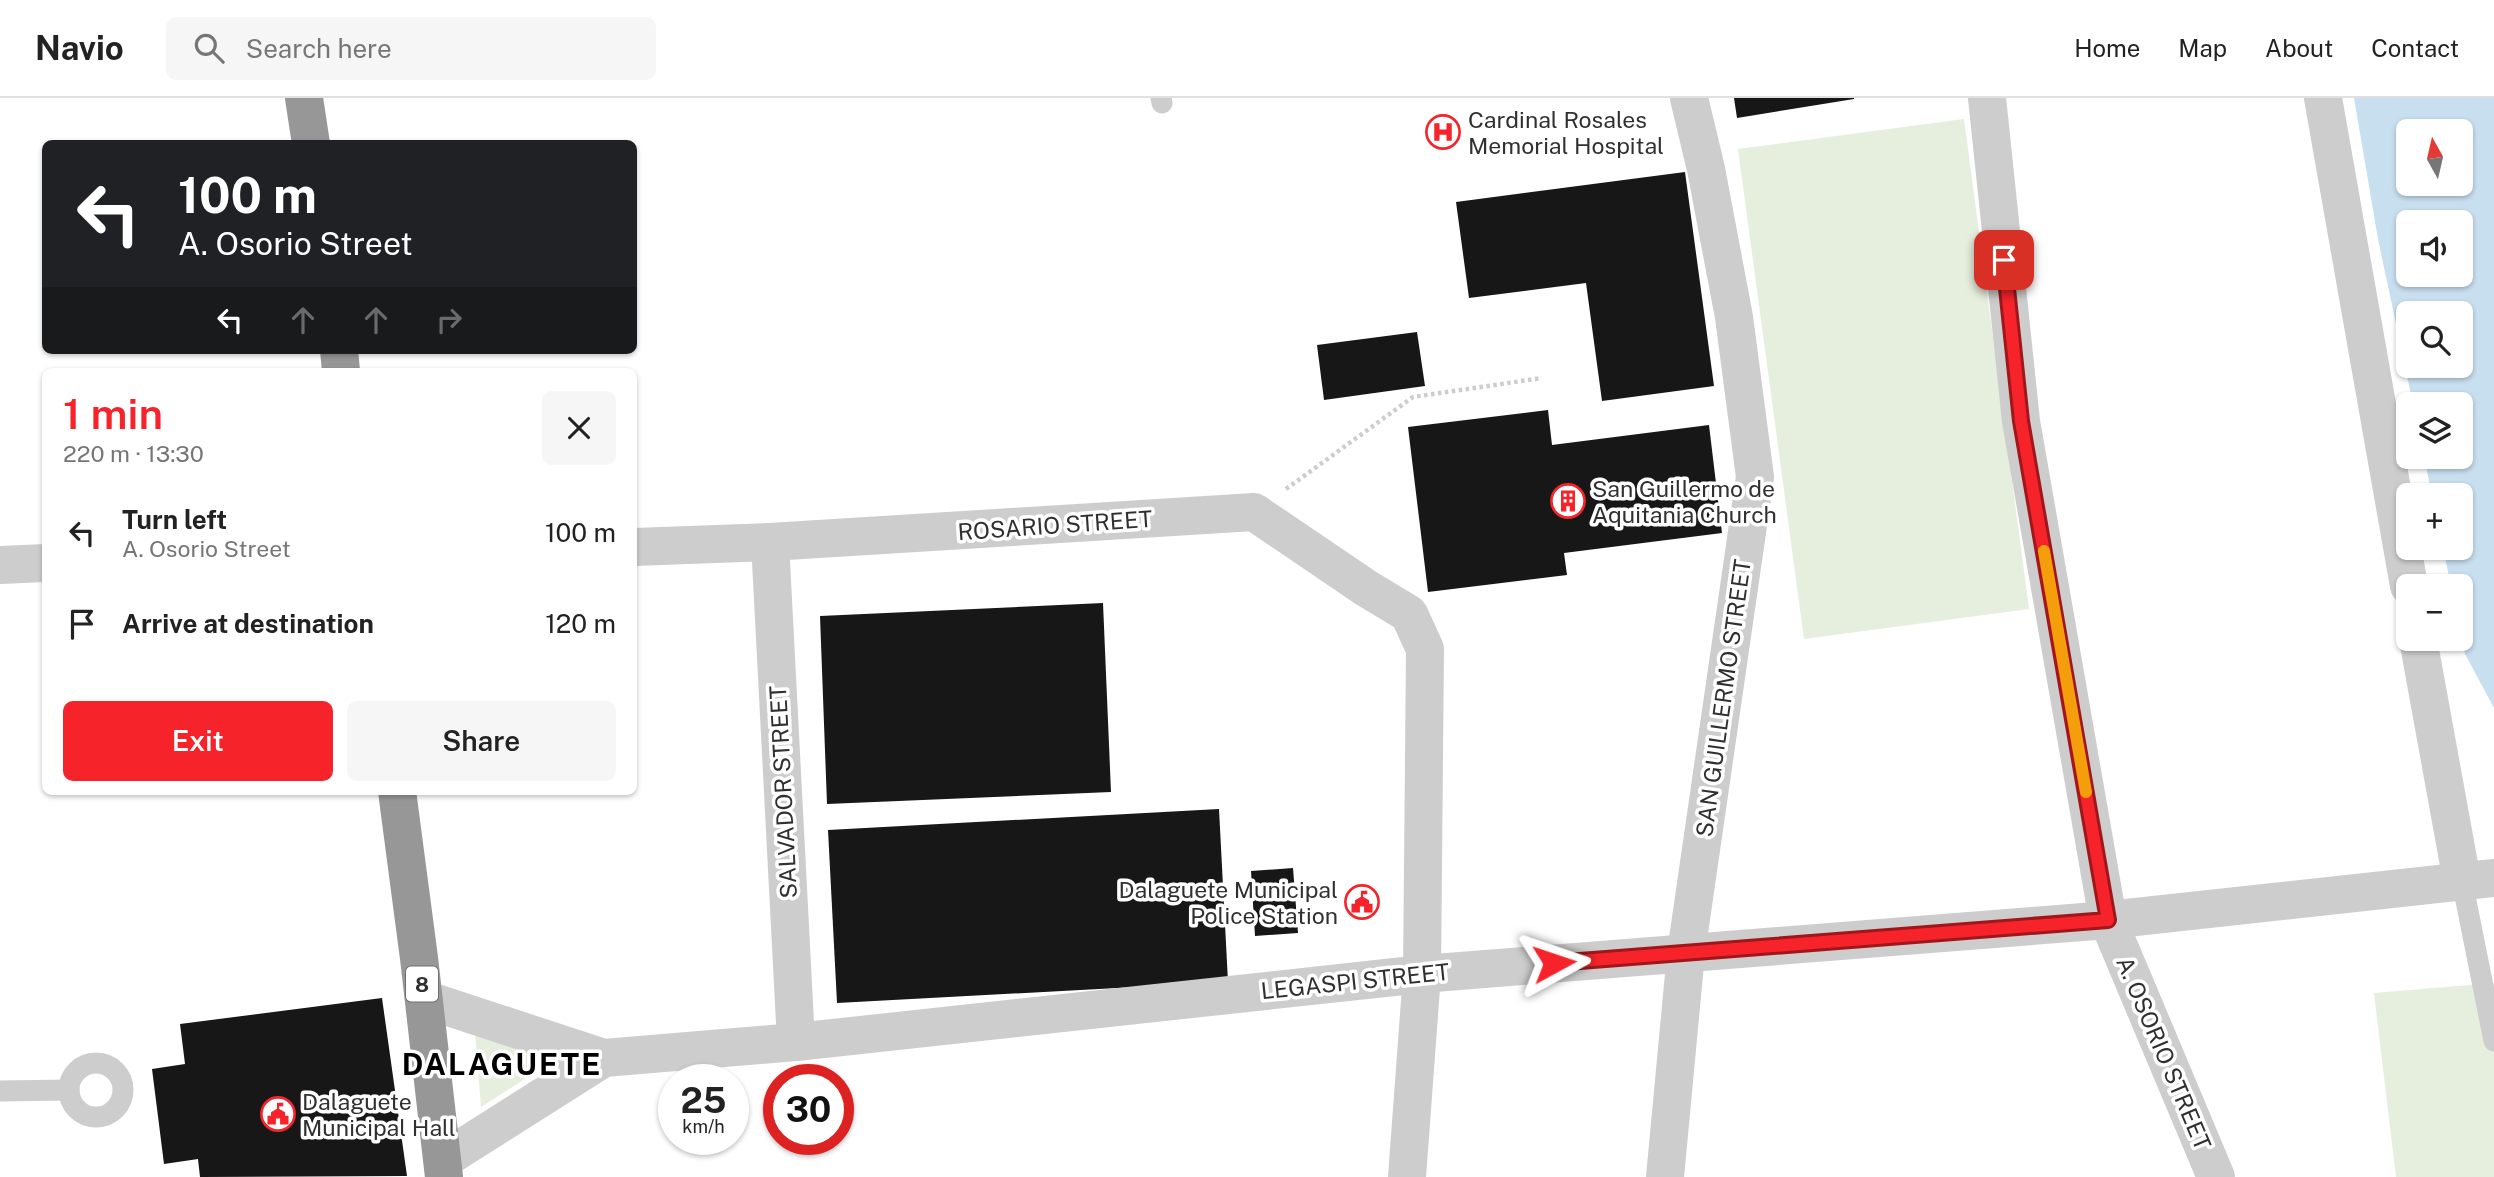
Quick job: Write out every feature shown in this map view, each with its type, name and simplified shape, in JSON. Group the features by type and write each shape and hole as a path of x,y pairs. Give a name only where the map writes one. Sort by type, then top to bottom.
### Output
{"highway":[{"path":"304,98 310,140"},
{"name":"8","path":"398,795 443,1169"}],"street":[{"name":"SAN GUILLERMO STREET","path":"1665,1177 1686,953 1755,477 1734,317 1706,169 1689,98"},
{"name":"A. OSORIO STREET","path":"1987,98 2021,421 2108,920 2216,1177"},
{"path":"2323,98 2407,574"},
{"path":"1254,512 1409,614 1425,649 1422,974 1407,1177"},
{"name":"ROSARIO STREET","path":"637,547 770,542 1254,512"},
{"name":"SALVADOR STREET","path":"770,542 796,1042"},
{"path":"0,565 42,563"},
{"path":"2421,651 2478,879"},
{"name":"LEGASPI STREET","path":"424,999 604,1058 796,1042 1422,974 2108,920 2478,879"},
{"name":"LEGASPI STREET","path":"443,1169 604,1058"}],"lane":[{"path":"2478,879 2494,1041"},
{"path":"0,1091 69,1090"}],"path":[{"path":"1254,512 1413,397 1542,378"}],"green space":[{"path":"1964,119 2029,609 1804,639 1738,149"},
{"path":"2494,983 2494,1177 2396,1177 2374,993"},
{"path":"475,1032 555,1060 481,1107"}],"water":[{"path":"2354,98 2494,98 2494,708 2464,651 2473,651 2473,574 2448,574 2446,560 2473,560 2473,483 2429,483 2427,469 2473,469 2473,392 2410,392 2407,378 2473,378 2473,301 2396,301 2396,324 2378,239"}],"building":[{"path":"1734,98 1854,98 1854,99 1737,118"},
{"path":"1685,172 1714,386 1602,401 1586,283 1469,298 1456,202"},
{"path":"1417,332 1425,386 1324,400 1317,345"},
{"name":"San Guillermo de Aquitania Church","path":"1548,410 1552,445 1709,425 1722,533 1564,553 1567,575 1428,592 1408,427"},
{"path":"1103,603 1111,792 827,804 820,616"},
{"path":"1219,809 1228,982 837,1003 828,830"},
{"path":"1293,868 1298,933 1255,936 1251,871"},
{"name":"Dalaguete Municipal Hall","path":"382,998 407,1176 200,1177 198,1159 164,1164 152,1069 185,1064 180,1024"}],"slow traffic":[{"path":"2044,551 2086,792"}],"place":[{"name":"Cardinal Rosales Memorial Hospital","path":"1443,132"},
{"name":"San Guillermo de Aquitania Church","path":"1568,501"},
{"name":"Dalaguete Municipal Police Station","path":"1362,902"},
{"name":"Dalaguete Municipal Hall","path":"278,1114"}],"district":[{"name":"DALAGUETE","path":"502,1064"}],"route":[{"path":"1554,963 2108,920 2021,421 2004,260"}]}
